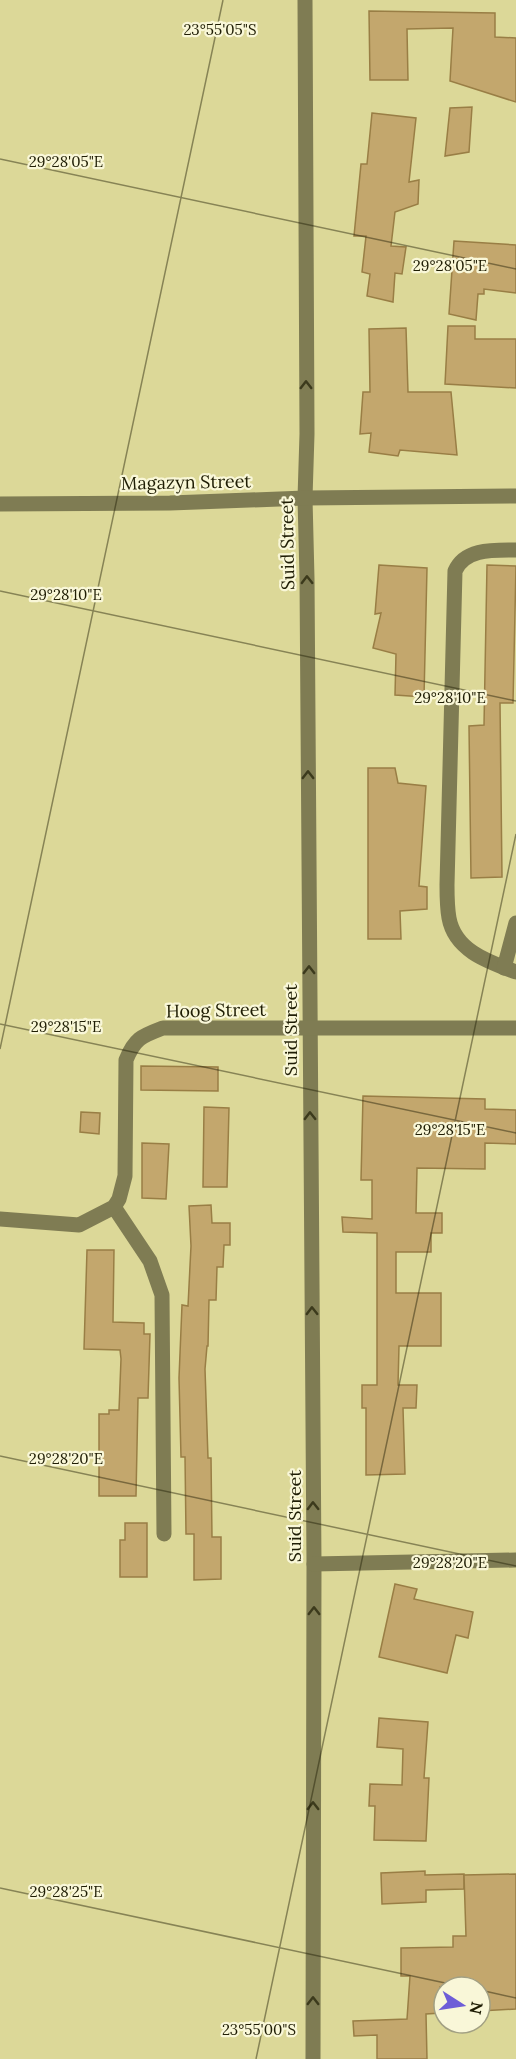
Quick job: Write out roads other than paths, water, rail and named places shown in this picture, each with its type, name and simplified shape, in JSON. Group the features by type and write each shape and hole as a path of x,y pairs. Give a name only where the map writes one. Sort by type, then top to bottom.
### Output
{"street":[{"name":"Suid Street","path":"305,0 307,434 304,498 307,578 314,1564 313,2059"},
{"name":"Magazyn Street","path":"0,504 516,496"},
{"path":"516,550 496,550 467,556 455,571 447,885 449,920 463,946 479,957 510,970 516,923"},
{"name":"Hoog Street","path":"114,1207 119,1199 125,1176 126,1060 132,1046 138,1040 163,1028 516,1028"},
{"path":"0,1219 79,1225 114,1207 150,1261 162,1295 164,1533"},
{"path":"314,1564 516,1560"}]}
